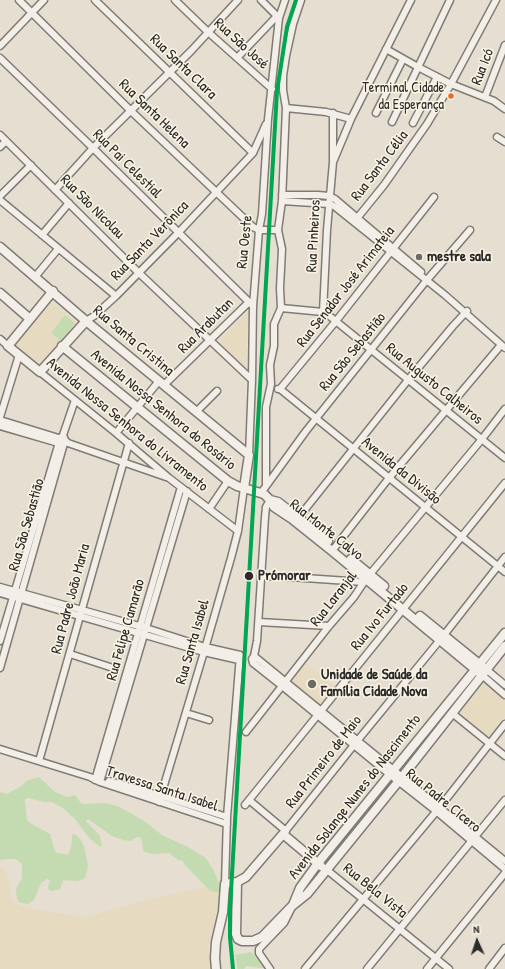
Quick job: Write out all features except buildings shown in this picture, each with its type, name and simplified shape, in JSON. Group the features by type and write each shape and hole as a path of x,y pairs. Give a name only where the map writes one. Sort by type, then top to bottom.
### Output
{"main road":[{"name":"Rua Santa Cristina","path":"0,247 53,291 86,321 249,455"},
{"path":"8,346 53,291"},
{"path":"0,293 30,319"},
{"name":"Rua Santa Verônica","path":"40,372 86,321"},
{"name":"Avenida Nossa Senhora do Livramento","path":"8,346 40,372"},
{"name":"Avenida Nossa Senhora do Rosário","path":"62,346 228,481 261,493 270,500"},
{"name":"Rua Oeste","path":"244,488 249,455"},
{"name":"Rua Monte Calvo","path":"270,500 278,502 299,517 366,579 406,608 484,673"},
{"name":"Rua Monte Calvo","path":"270,500 274,507 334,549"},
{"name":"Avenida Solange Nunes do Nascimento","path":"292,906 300,888 318,863 505,633"},
{"name":"Avenida Solange Nunes do Nascimento","path":"232,884 235,932 237,938 242,941 253,941 262,937 292,906 307,894 505,646"},
{"path":"216,969 216,942 223,912 232,884 250,873 285,833"},
{"name":"Rua Bela Vista","path":"285,833 327,870"}],"street":[{"name":"Rua Santa Helena","path":"19,0 130,111 253,227 259,230"},
{"path":"0,46 44,0"},
{"name":"Rua Santa Clara","path":"95,0 253,153"},
{"name":"Rua São José","path":"175,0 208,32 272,89"},
{"path":"55,190 93,148 170,72 238,0"},
{"path":"237,58 278,17 261,0"},
{"name":"Rua Oeste","path":"249,455 252,380 251,304 262,214 268,119 278,17 285,0"},
{"path":"266,484 266,407 275,390 272,384 270,365 274,346 275,321 281,308 280,276 282,249 278,230 282,198 286,108 283,90 284,66 293,24 301,0"},
{"name":"Rua Pinheiros","path":"333,162 351,119 411,0"},
{"path":"392,122 450,0"},
{"name":"Rua Santa Célia","path":"356,220 427,124 451,84 496,0"},
{"name":"Rua Icó","path":"485,97 505,45"},
{"path":"386,49 451,84 485,97 505,108"},
{"name":"Rua Pai Celestial","path":"0,58 251,304"},
{"path":"376,113 403,59"},
{"path":"413,123 437,77"},
{"path":"286,108 333,113 351,119"},
{"name":"Rua Pinheiros","path":"323,312 329,196 333,162 333,113"},
{"name":"Rua Santa Verônica","path":"86,321 94,316 139,273 253,153 257,147 268,119"},
{"name":"Rua São Nicolau","path":"0,135 139,273 252,380"},
{"path":"498,137 505,142"},
{"path":"0,147 6,141"},
{"path":"257,147 267,151"},
{"path":"0,196 31,165"},
{"path":"282,198 329,196 340,202 356,220 467,313 503,346 445,410 389,478 334,549"},
{"name":"Rua Senador José Arimateia","path":"275,390 336,322 434,197"},
{"path":"282,198 329,204 356,220"},
{"path":"0,200 116,296"},
{"path":"42,235 69,203"},
{"path":"259,230 278,230"},
{"name":"Rua São Sebastião","path":"261,493 266,484 316,419 470,230"},
{"path":"36,277 58,249"},
{"name":"Rua Arabutan","path":"116,433 137,407 162,383 251,304"},
{"path":"281,308 323,312"},
{"name":"Rua Augusto Calheiros","path":"323,312 505,458"},
{"path":"299,517 408,380 467,313"},
{"name":"Avenida Nossa Senhora do Livramento","path":"0,339 8,346"},
{"path":"19,355 0,419 169,478"},
{"name":"Avenida Nossa Senhora do Livramento","path":"40,372 129,443 169,478 238,531"},
{"name":"Avenida da Divisão","path":"275,390 316,419 505,572"},
{"path":"196,412 217,391"},
{"name":"Rua São Sebastião","path":"0,668 17,596 74,400"},
{"name":"Rua Laranjal","path":"246,732 366,579 505,409"},
{"path":"0,426 63,441"},
{"name":"Rua Padre João Maria","path":"39,761 70,654 122,462 129,443"},
{"path":"209,509 228,481"},
{"name":"Rua Ivo Furtado","path":"247,803 406,608 505,483"},
{"name":"Rua Santa Isabel","path":"160,799 205,649 238,531 244,488"},
{"name":"Rua Felipe Camarão","path":"96,779 184,489"},
{"path":"254,656 258,641 266,507 270,500"},
{"name":"Rua Primeiro de Maio","path":"285,833 356,742 442,638 505,557"},
{"path":"261,576 366,579"},
{"path":"0,587 17,596"},
{"path":"0,593 81,613 205,649 239,657 227,820 232,884"},
{"name":"Rua São Sebastião","path":"0,641 17,596"},
{"path":"259,622 329,626"},
{"path":"70,654 110,666"},
{"name":"Rua Padre Cícero","path":"284,684 253,663 252,659 254,656 284,684 474,839 505,869"},
{"name":"Rua Monte Calvo","path":"484,673 505,685"},
{"name":"Rua Monte Calvo","path":"484,673 505,695"},
{"path":"186,713 209,720"},
{"path":"452,713 505,756"},
{"path":"306,969 438,809 505,724"},
{"name":"Travessa Santa Isabel","path":"0,749 227,820"},
{"path":"367,969 505,800"},
{"name":"Rua Bela Vista","path":"247,803 285,833"},
{"name":"Rua Padre Cícero","path":"474,839 505,860"},
{"name":"Rua Bela Vista","path":"327,870 449,969"},
{"path":"427,969 505,873"},
{"name":"Avenida Solange Nunes do Nascimento","path":"270,969 258,950 260,946 284,923 292,906"},
{"path":"489,969 505,948"}],"shaded area":[{"path":"49,300 77,322 39,369 11,347"},
{"path":"248,312 246,368 218,341"},
{"name":"Unidade de Saúde da Família Cidade Nova","path":"306,663 334,686 319,706 290,682"},
{"path":"485,683 505,699 505,716 488,737 459,715"},
{"path":"0,868 6,870 13,903 37,910 86,917 153,898 219,884 218,907 208,948 211,969 0,969"}],"green space":[{"path":"65,315 75,323 61,341 51,333"},
{"path":"39,777 55,792 67,797 75,795 83,804 105,803 118,806 146,822 162,835 188,847 206,858 221,887 220,892 209,890 184,864 183,861 178,860 169,853 151,854 145,852 143,850 140,837 130,841 123,840 112,836 88,819 86,821 100,836 102,846 100,847 89,838 75,819 64,809 52,802 44,802 28,798 25,799 27,820 50,834 57,853 68,855 71,848 72,836 73,834 76,835 84,846 88,866 84,879 77,881 63,880 60,889 52,891 49,890 48,887 50,880 47,879 41,883 34,900 28,904 20,903 17,899 16,889 22,878 22,864 16,859 0,860 0,792 7,794 28,780"},
{"path":"251,952 270,969 246,966 244,969 238,969 235,955"}],"transit line":[{"path":"233,969 230,937 230,909 277,91 287,27 296,0"}],"place":[{"name":"Terminal Cidade da Esperança","path":"451,96"},
{"name":"mestre sala","path":"419,257"},
{"name":"Prómorar","path":"249,576"},
{"name":"Unidade de Saúde da Família Cidade Nova","path":"312,684"}]}
